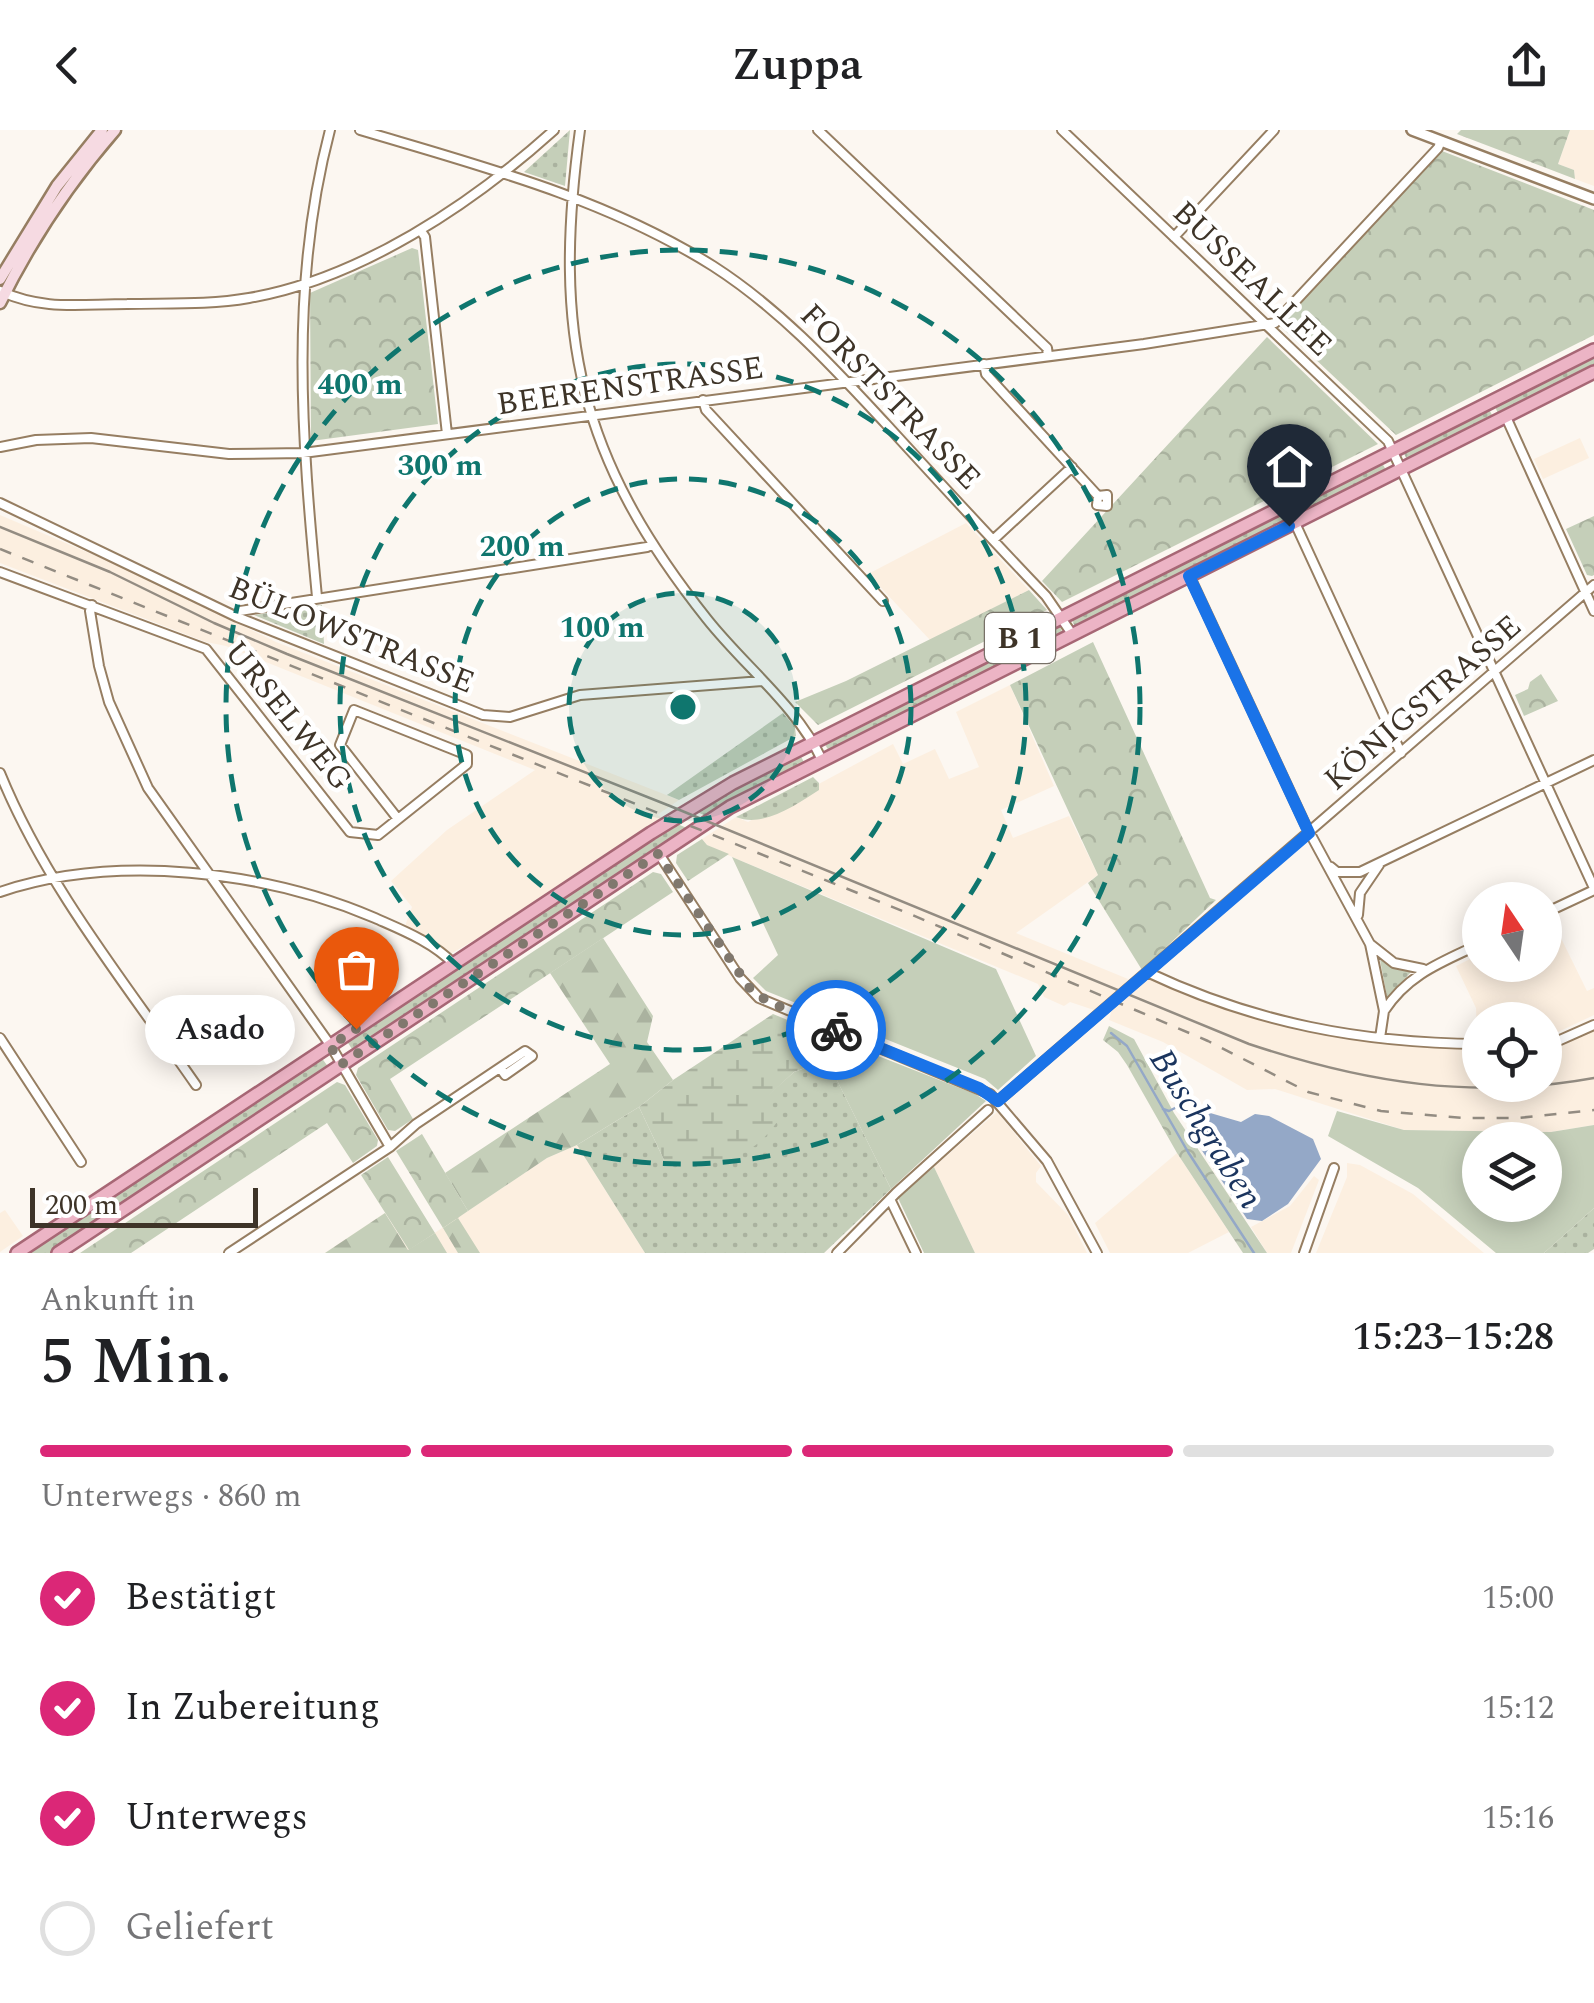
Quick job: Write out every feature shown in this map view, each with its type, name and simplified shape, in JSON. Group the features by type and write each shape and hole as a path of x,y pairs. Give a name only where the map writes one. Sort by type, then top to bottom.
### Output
{"main road":[{"path":"0,278 56,186 102,130"},
{"path":"2,296 64,194 114,130"},
{"name":"B 1","path":"17,1253 651,833 733,783 1594,350"},
{"name":"B 1","path":"58,1253 730,807 1594,372"}],"street":[{"path":"316,597 303,453 300,361 313,204 330,130"},
{"name":"FORSTSTRASSE","path":"360,130 571,196 636,224 714,267 797,330 1063,617 1072,634"},
{"path":"2,296 38,305 184,303 248,298 304,283 421,230 506,173 554,130"},
{"path":"580,130 571,196 570,298 575,347 590,415 617,484 652,544 712,624 802,723 822,760"},
{"path":"818,130 1047,348 1048,356"},
{"path":"828,139 836,130"},
{"name":"BUSSEALLEE","path":"1062,130 1388,441 1594,889"},
{"path":"1174,237 1274,130"},
{"path":"1416,131 1594,199"},
{"path":"1265,323 1274,322 1283,314 1442,141"},
{"path":"421,230 448,434"},
{"name":"BEERENSTRASSE","path":"0,447 36,440 90,438 229,454 303,453 1186,338 1265,323"},
{"path":"984,364 986,374 1098,496"},
{"path":"703,400 706,410 883,601"},
{"path":"1506,417 1594,611"},
{"path":"992,540 1072,467"},
{"name":"BÜLOWSTRASSE","path":"1,503 236,616 455,705 497,718 580,695 762,680"},
{"path":"1295,522 1402,753"},
{"path":"236,616 240,611 316,597 647,548 652,544"},
{"name":"URSELWEG","path":"0,572 206,649 346,828 364,836 378,835 398,819"},
{"path":"1189,576 1309,833 1370,944 1384,1011 1380,1038"},
{"name":"KÖNIGSTRASSE","path":"998,1101 1594,586"},
{"path":"92,605 99,666 120,729 148,788 330,1046 390,1147"},
{"path":"354,710 466,754 467,764 398,819 340,745 354,710"},
{"path":"1327,864 1348,874 1380,863 1594,760"},
{"path":"0,773 19,820 54,880 196,1084"},
{"path":"658,854 740,978 760,998 979,1088 998,1101 1047,1162 1097,1253"},
{"path":"1358,919 1360,893 1380,863"},
{"path":"0,892 54,880 158,872 206,874 282,887 350,908 416,937 454,964"},
{"path":"1562,905 1594,889"},
{"path":"1370,944 1394,963 1416,970 1428,969"},
{"path":"1384,1011 1406,983 1462,953"},
{"path":"1148,972 1205,999 1309,1028 1380,1038 1462,1043"},
{"path":"1562,1039 1594,1024"},
{"path":"0,1038 81,1162"},
{"path":"229,1253 390,1147 416,1124 500,1068"},
{"path":"837,1253 988,1110"},
{"path":"1304,1253 1334,1168"},
{"path":"890,1199 916,1253"}],"shaded area":[{"path":"1570,130 1594,130 1594,186 1575,179 1574,170 1558,164"},
{"path":"1580,438 1589,458 1543,479 1534,459"},
{"path":"0,515 115,564 276,642 679,800 657,815 663,818 512,919 452,953 405,926 412,907 391,881 447,830 535,770 226,646 206,642 0,563"},
{"path":"966,523 1029,590 930,640 868,574"},
{"path":"1010,685 1054,786 1001,810 1013,838 1069,816 1098,875 1016,933 1128,979 1121,988 1132,992 1148,977 1187,996 1299,1031 1379,1042 1462,1047 1462,1102 1562,1102 1562,1043 1594,1028 1594,1125 1562,1130 1562,1122 1462,1122 1462,1131 1404,1130 1275,1089 1247,1090 1163,1042 1109,1020 1113,1006 1104,1004 1094,1010 1070,1002 1064,1006 1044,997 1038,984 732,857 702,839 736,817 748,822 893,744 903,764 935,749 949,779 979,767 956,712"},
{"path":"1562,940 1587,991 1594,988 1594,1015 1562,1030 1562,1002 1473,1002 1464,982 1562,982"},
{"path":"997,1112 1041,1166 1036,1182 1068,1215 1087,1253 975,1253 934,1167"},
{"path":"577,1145 645,1253 325,1253 385,1213 409,1250 547,1158"},
{"path":"1177,1153 1229,1232 1188,1253 1110,1253 1095,1223"},
{"path":"1347,1163 1360,1165 1413,1194 1484,1253 1316,1253 1347,1177"},
{"path":"1314,1176 1319,1180 1291,1253 1267,1253 1251,1227 1290,1206"},
{"path":"5,1210 23,1236 0,1252 0,1213"}],"green space":[{"path":"570,130 565,186 524,172"},
{"path":"1461,130 1570,130 1558,164 1574,170 1575,179 1457,134"},
{"path":"1442,151 1594,210 1594,335 1396,435 1279,325"},
{"path":"412,248 418,250 438,424 311,441 310,293"},
{"path":"1267,337 1378,444 1062,602 1042,581"},
{"path":"1594,354 1594,368 1499,416 1494,404"},
{"path":"1488,407 1494,419 1407,460 1403,451"},
{"path":"1381,461 1387,472 1075,627 1071,618"},
{"path":"1594,516 1592,576 1587,575 1566,529"},
{"path":"1029,590 1047,610 818,725 795,702 846,681"},
{"path":"322,605 324,644 254,615"},
{"path":"1059,624 1063,634 829,751 824,743"},
{"path":"1093,642 1210,898 1216,900 1142,970 1088,883 1098,875 1010,685"},
{"path":"1541,674 1558,701 1524,716 1515,695 1528,689 1530,682"},
{"path":"783,713 795,727 796,736 679,800 667,795"},
{"path":"799,753 805,764 708,817 693,810"},
{"path":"813,777 819,790 790,808 757,820 736,817"},
{"path":"673,822 689,829 354,1052 346,1040"},
{"path":"702,839 729,854 688,881 676,863 677,855"},
{"path":"732,857 996,969 1036,1056 998,1090 985,1079 766,991 753,978 778,955"},
{"path":"653,872 661,874 673,892 390,1079 413,1119 395,1131 388,1130 356,1075 358,1068"},
{"path":"603,938 653,1016 647,1042 673,1080 639,1107 577,1145 547,1158 468,1211 445,1173 610,1064 550,973"},
{"path":"1380,960 1411,972 1388,997 1387,997"},
{"path":"773,1014 812,1030 827,1060 794,1072 768,1096 777,1122 753,1147 713,1162 664,1160 639,1107"},
{"path":"1109,1026 1134,1039 1174,1113 1267,1253 1243,1253 1177,1153 1127,1065 1103,1040"},
{"path":"812,1030 975,1094 986,1101 891,1189"},
{"path":"321,1057 329,1068 51,1253 26,1253"},
{"path":"827,1060 891,1189 824,1253 645,1253 577,1145 639,1107 664,1160 767,1096 794,1072"},
{"path":"337,1082 345,1085 378,1140 377,1146 353,1163 327,1123 131,1253 80,1253"},
{"path":"1337,1111 1404,1130 1462,1131 1462,1222 1562,1222 1562,1130 1594,1125 1594,1208 1544,1253 1496,1253 1418,1188 1328,1136"},
{"path":"422,1134 468,1211 443,1228 396,1151"},
{"path":"388,1157 435,1233 409,1250 361,1175"},
{"path":"934,1167 975,1253 924,1253 898,1198"},
{"path":"1594,1208 1594,1249 1588,1253 1544,1253"},
{"path":"385,1213 408,1250 435,1233 447,1253 325,1253"},
{"path":"458,1218 480,1253 458,1253 443,1228"}],"water":[{"path":"1200,1110 1241,1122 1255,1114 1269,1116 1313,1139 1321,1159 1288,1204 1262,1221 1247,1219 1191,1134 1187,1124"}],"waterway":[{"name":"Buschgraben","path":"1111,1033 1127,1046 1188,1152 1254,1253"},
{"path":"1163,1109 1169,1111 1179,1106 1196,1117"}],"tram line":[{"path":"0,527 110,572 287,654 670,806 1249,1044 1335,1069 1420,1084 1505,1087 1594,1078"}],"railway":[{"path":"0,549 910,914 1208,1041 1308,1092 1381,1111 1464,1118 1518,1118 1594,1110"}],"way so far":[{"path":"356,1029 330,1046 342,1064 658,854 751,990 760,998 836,1030"}],"place":[{"name":"Asado","path":"356,1029"}],"route":[{"path":"836,1030 979,1088 998,1101 1309,833 1189,576 1289,526"}]}
